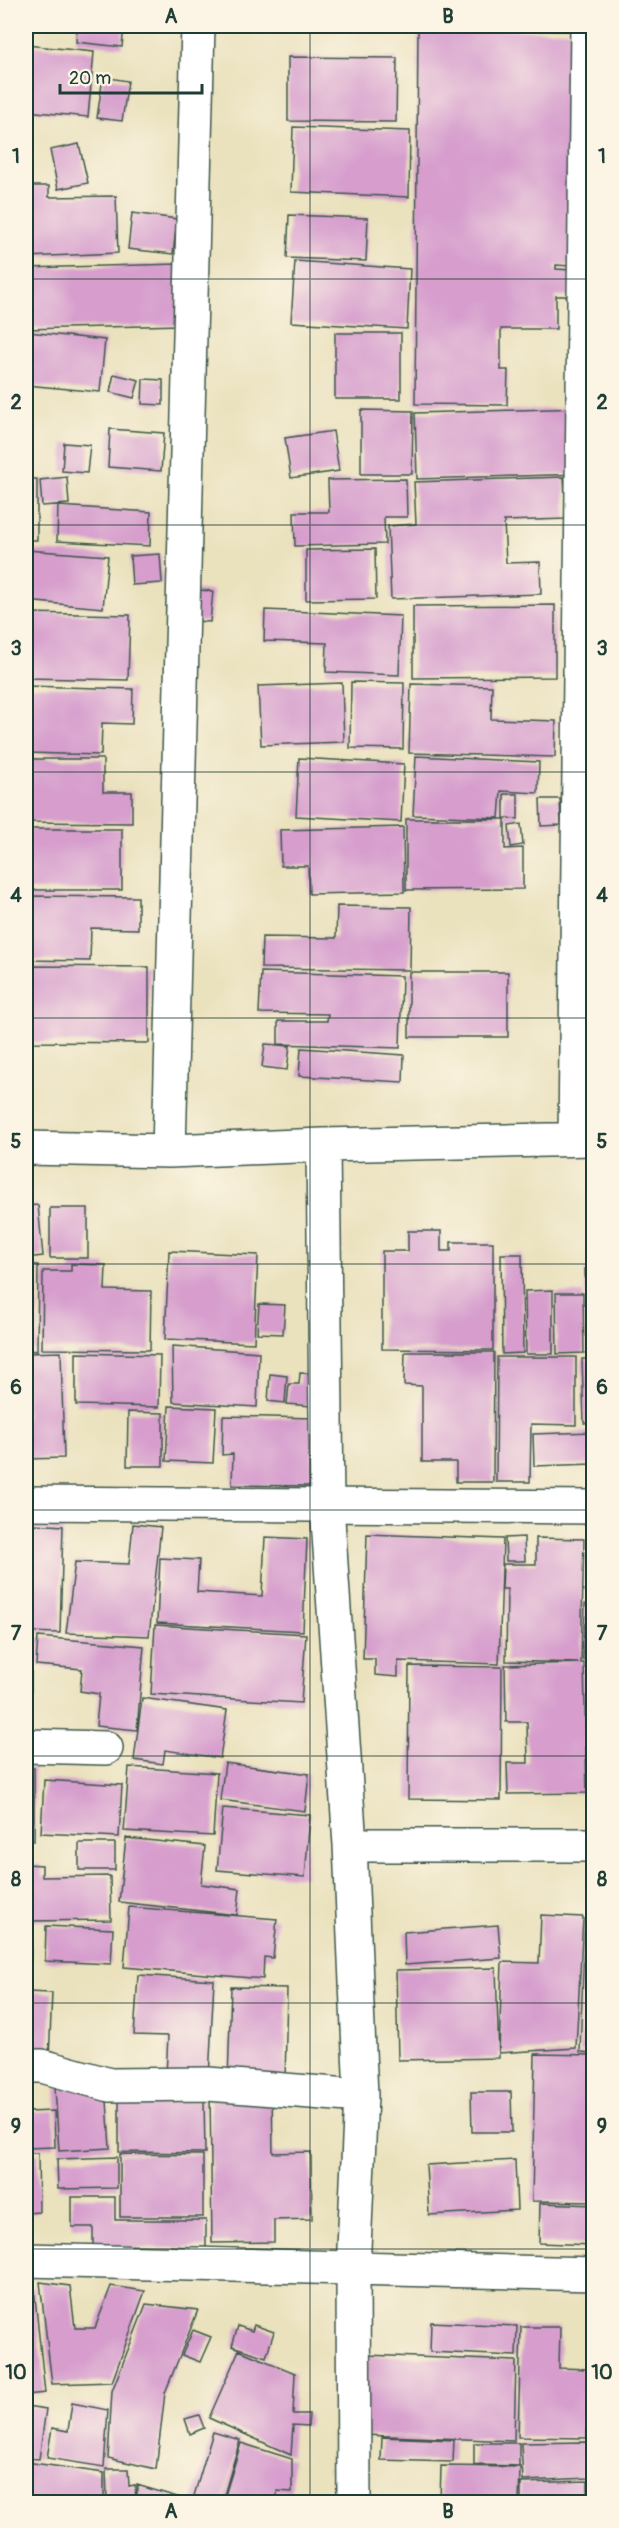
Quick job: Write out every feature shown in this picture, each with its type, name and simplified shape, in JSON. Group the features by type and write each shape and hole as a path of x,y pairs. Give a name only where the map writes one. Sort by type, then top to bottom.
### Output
{"street":[{"path":"170,1151 198,26"},
{"path":"26,1148 170,1151 584,1139 587,26"},
{"path":"323,1145 327,1506 350,1845 361,2096 353,2270 354,2502"},
{"path":"26,1503 594,1507"},
{"path":"26,1746 106,1748"},
{"path":"350,1845 594,1845"},
{"path":"26,2066 42,2066 110,2085 208,2084 361,2096"},
{"path":"26,2260 353,2270 594,2274"}],"building":[{"path":"77,26 124,26 122,47 76,42"},
{"path":"418,29 573,31 571,266 556,265 556,269 571,270 570,296 556,296 556,329 501,329 501,370 508,370 507,405 415,404"},
{"path":"26,45 94,52 88,117 26,111"},
{"path":"288,57 397,58 396,122 288,121"},
{"path":"103,77 128,81 122,121 97,118"},
{"path":"293,127 410,131 409,197 291,192"},
{"path":"79,144 88,183 58,189 50,150"},
{"path":"26,186 49,186 49,197 116,196 118,253 26,257"},
{"path":"132,213 177,219 173,254 128,249"},
{"path":"289,215 368,218 366,261 287,258"},
{"path":"295,261 410,269 407,329 291,322"},
{"path":"179,264 181,325 26,329 26,268"},
{"path":"28,332 105,340 100,392 26,385"},
{"path":"335,333 401,333 401,399 335,399"},
{"path":"114,374 139,380 134,398 110,392"},
{"path":"143,379 163,380 163,405 142,404"},
{"path":"582,408 583,474 417,479 415,413"},
{"path":"361,410 413,411 412,474 361,474"},
{"path":"110,429 164,433 161,471 108,467"},
{"path":"333,431 339,471 291,478 285,438"},
{"path":"64,443 90,445 87,473 62,471"},
{"path":"67,477 69,504 42,506 40,480"},
{"path":"564,477 566,519 504,521 506,563 540,562 541,594 391,599 388,526 416,524 414,482"},
{"path":"26,479 37,479 37,540 26,540"},
{"path":"406,479 407,517 384,517 385,544 295,546 294,512 329,512 328,480"},
{"path":"58,506 151,512 150,546 57,541"},
{"path":"375,549 376,599 306,600 306,550"},
{"path":"26,550 108,556 103,608 26,601"},
{"path":"160,554 162,583 132,585 130,556"},
{"path":"182,589 213,591 210,622 179,620"},
{"path":"555,605 555,677 413,678 413,606"},
{"path":"265,610 401,616 399,675 326,672 327,643 264,641"},
{"path":"26,613 130,615 128,680 26,678"},
{"path":"351,682 404,683 403,749 350,748"},
{"path":"342,683 344,742 261,745 258,686"},
{"path":"411,684 492,686 491,719 556,721 555,757 409,753"},
{"path":"26,686 133,689 132,724 102,723 101,755 26,753"},
{"path":"416,756 539,762 538,793 501,791 499,818 413,815"},
{"path":"299,758 404,764 401,822 296,816"},
{"path":"26,759 103,759 103,792 132,792 132,823 26,822"},
{"path":"504,794 518,794 518,819 504,818"},
{"path":"540,799 560,799 561,825 541,826"},
{"path":"406,819 505,819 505,849 523,848 523,889 406,890"},
{"path":"521,824 523,845 511,847 509,826"},
{"path":"403,827 404,892 309,894 308,866 281,866 280,830"},
{"path":"26,829 122,829 122,890 26,890"},
{"path":"26,896 138,897 138,929 91,928 90,961 26,960"},
{"path":"337,906 411,907 410,970 261,968 262,937 336,938"},
{"path":"26,966 149,967 149,1043 26,1042"},
{"path":"261,972 402,976 400,1048 278,1044 278,1021 327,1021 328,1014 259,1013"},
{"path":"409,972 508,972 508,1037 409,1037"},
{"path":"265,1044 290,1046 287,1070 262,1067"},
{"path":"301,1048 404,1055 403,1082 299,1076"},
{"path":"38,1205 43,1256 26,1258 26,1206"},
{"path":"50,1208 88,1208 88,1258 50,1258"},
{"path":"408,1231 441,1231 441,1251 451,1251 451,1242 493,1242 493,1350 382,1349 382,1251 408,1251"},
{"path":"169,1251 258,1255 254,1343 165,1339"},
{"path":"501,1254 522,1254 523,1353 502,1354"},
{"path":"71,1264 106,1265 105,1290 151,1291 150,1350 42,1349 43,1271 71,1271"},
{"path":"26,1265 38,1265 37,1351 26,1350"},
{"path":"585,1269 594,1269 594,1355 588,1355"},
{"path":"553,1290 553,1354 526,1354 525,1291"},
{"path":"556,1293 583,1293 584,1353 557,1354"},
{"path":"259,1304 285,1305 283,1334 257,1333"},
{"path":"172,1346 259,1352 257,1407 173,1402"},
{"path":"61,1352 64,1458 26,1459 26,1353"},
{"path":"405,1352 494,1352 493,1482 456,1482 456,1462 422,1462 422,1386 404,1385"},
{"path":"76,1353 160,1355 159,1407 76,1405"},
{"path":"497,1357 576,1357 576,1425 531,1424 530,1482 496,1482"},
{"path":"582,1359 594,1359 594,1423 584,1423"},
{"path":"300,1373 319,1374 311,1406 287,1404 289,1384 299,1384"},
{"path":"270,1374 287,1376 285,1403 268,1401"},
{"path":"169,1406 216,1408 213,1463 166,1461"},
{"path":"128,1412 163,1413 163,1466 127,1466"},
{"path":"223,1416 314,1418 312,1486 232,1485 233,1454 222,1455"},
{"path":"594,1432 594,1464 534,1466 533,1434"},
{"path":"34,1524 63,1526 60,1633 26,1632 26,1558 33,1558"},
{"path":"133,1524 161,1527 149,1636 66,1633 75,1562 129,1564"},
{"path":"367,1534 503,1539 499,1664 398,1661 398,1677 375,1675 375,1659 363,1659"},
{"path":"265,1537 307,1539 303,1631 157,1623 160,1558 199,1560 197,1592 262,1596"},
{"path":"524,1537 525,1561 506,1561 505,1538"},
{"path":"536,1538 584,1539 581,1663 584,1663 587,1793 508,1794 507,1763 528,1763 527,1722 506,1722 505,1665 579,1663 506,1661 507,1589 502,1589 503,1564 536,1564"},
{"path":"585,1604 594,1605 594,1660 583,1660"},
{"path":"155,1625 306,1634 301,1703 151,1694"},
{"path":"38,1637 144,1646 137,1730 96,1726 99,1694 80,1691 82,1669 36,1665"},
{"path":"26,1651 31,1651 31,1732 26,1732"},
{"path":"409,1666 502,1667 501,1800 408,1799"},
{"path":"590,1668 594,1668 594,1718 592,1718"},
{"path":"142,1698 227,1710 220,1758 165,1750 163,1764 134,1760"},
{"path":"225,1763 309,1774 305,1811 220,1800"},
{"path":"129,1767 217,1773 213,1836 124,1831"},
{"path":"26,1768 34,1768 34,1841 26,1841"},
{"path":"44,1780 122,1785 119,1837 41,1833"},
{"path":"223,1808 310,1815 305,1877 217,1870"},
{"path":"126,1838 205,1846 201,1884 240,1889 237,1915 119,1902"},
{"path":"79,1843 115,1843 115,1870 79,1870"},
{"path":"26,1864 42,1865 42,1877 110,1876 111,1920 26,1921"},
{"path":"129,1907 277,1919 273,1958 264,1957 263,1979 124,1967"},
{"path":"541,1915 583,1917 576,2048 499,2053 502,1962 539,1963"},
{"path":"585,1919 594,1919 594,2053 580,2052"},
{"path":"498,1925 501,1958 405,1965 404,1932"},
{"path":"46,1926 113,1929 111,1964 45,1961"},
{"path":"26,1932 31,1932 30,1977 26,1977"},
{"path":"496,1968 499,2058 398,2060 396,1970"},
{"path":"138,1975 214,1980 209,2078 166,2075 168,2036 134,2035"},
{"path":"231,1987 287,1988 285,2082 228,2081"},
{"path":"26,1992 52,1993 49,2059 26,2057"},
{"path":"535,2054 594,2055 594,2202 532,2201"},
{"path":"106,2085 110,2148 59,2151 55,2088"},
{"path":"272,2092 273,2153 311,2152 312,2219 274,2220 274,2242 212,2243 210,2093"},
{"path":"471,2092 511,2092 512,2132 472,2132"},
{"path":"119,2100 204,2101 205,2153 119,2152"},
{"path":"54,2111 55,2147 26,2148 26,2112"},
{"path":"26,2153 38,2153 39,2212 26,2213"},
{"path":"120,2154 203,2155 203,2217 120,2217"},
{"path":"117,2157 117,2188 58,2189 57,2159"},
{"path":"515,2160 517,2210 429,2215 426,2165"},
{"path":"72,2197 115,2197 115,2220 206,2220 206,2247 93,2249 93,2227 72,2227"},
{"path":"540,2203 594,2205 594,2245 539,2243"},
{"path":"40,2282 70,2286 75,2328 95,2328 111,2286 145,2291 112,2382 52,2384"},
{"path":"34,2288 45,2393 26,2395 26,2289"},
{"path":"146,2304 198,2310 165,2393 156,2469 108,2458 112,2391"},
{"path":"431,2322 517,2326 516,2356 430,2352"},
{"path":"254,2325 274,2332 266,2357 232,2346 238,2326 252,2331"},
{"path":"521,2327 560,2327 559,2368 589,2369 587,2438 518,2437"},
{"path":"193,2330 211,2337 200,2362 182,2355"},
{"path":"239,2350 295,2373 293,2414 309,2414 308,2426 293,2425 291,2455 209,2418"},
{"path":"366,2355 516,2361 514,2441 363,2435"},
{"path":"72,2403 108,2410 104,2467 47,2458 52,2428 68,2431"},
{"path":"26,2406 46,2409 39,2459 26,2458"},
{"path":"199,2415 204,2428 190,2434 185,2419"},
{"path":"213,2432 240,2440 222,2502 204,2502 193,2499"},
{"path":"382,2437 454,2440 453,2462 381,2460"},
{"path":"588,2442 589,2478 523,2481 521,2443"},
{"path":"241,2443 292,2459 292,2492 277,2491 277,2502 223,2502"},
{"path":"474,2443 519,2443 519,2466 474,2465"},
{"path":"26,2462 104,2473 104,2502 26,2502"},
{"path":"441,2466 520,2467 519,2502 440,2502"},
{"path":"106,2469 128,2469 129,2486 135,2485 136,2502 107,2502"},
{"path":"588,2481 588,2502 521,2502 521,2483"},
{"path":"137,2485 194,2502 137,2502"}]}
